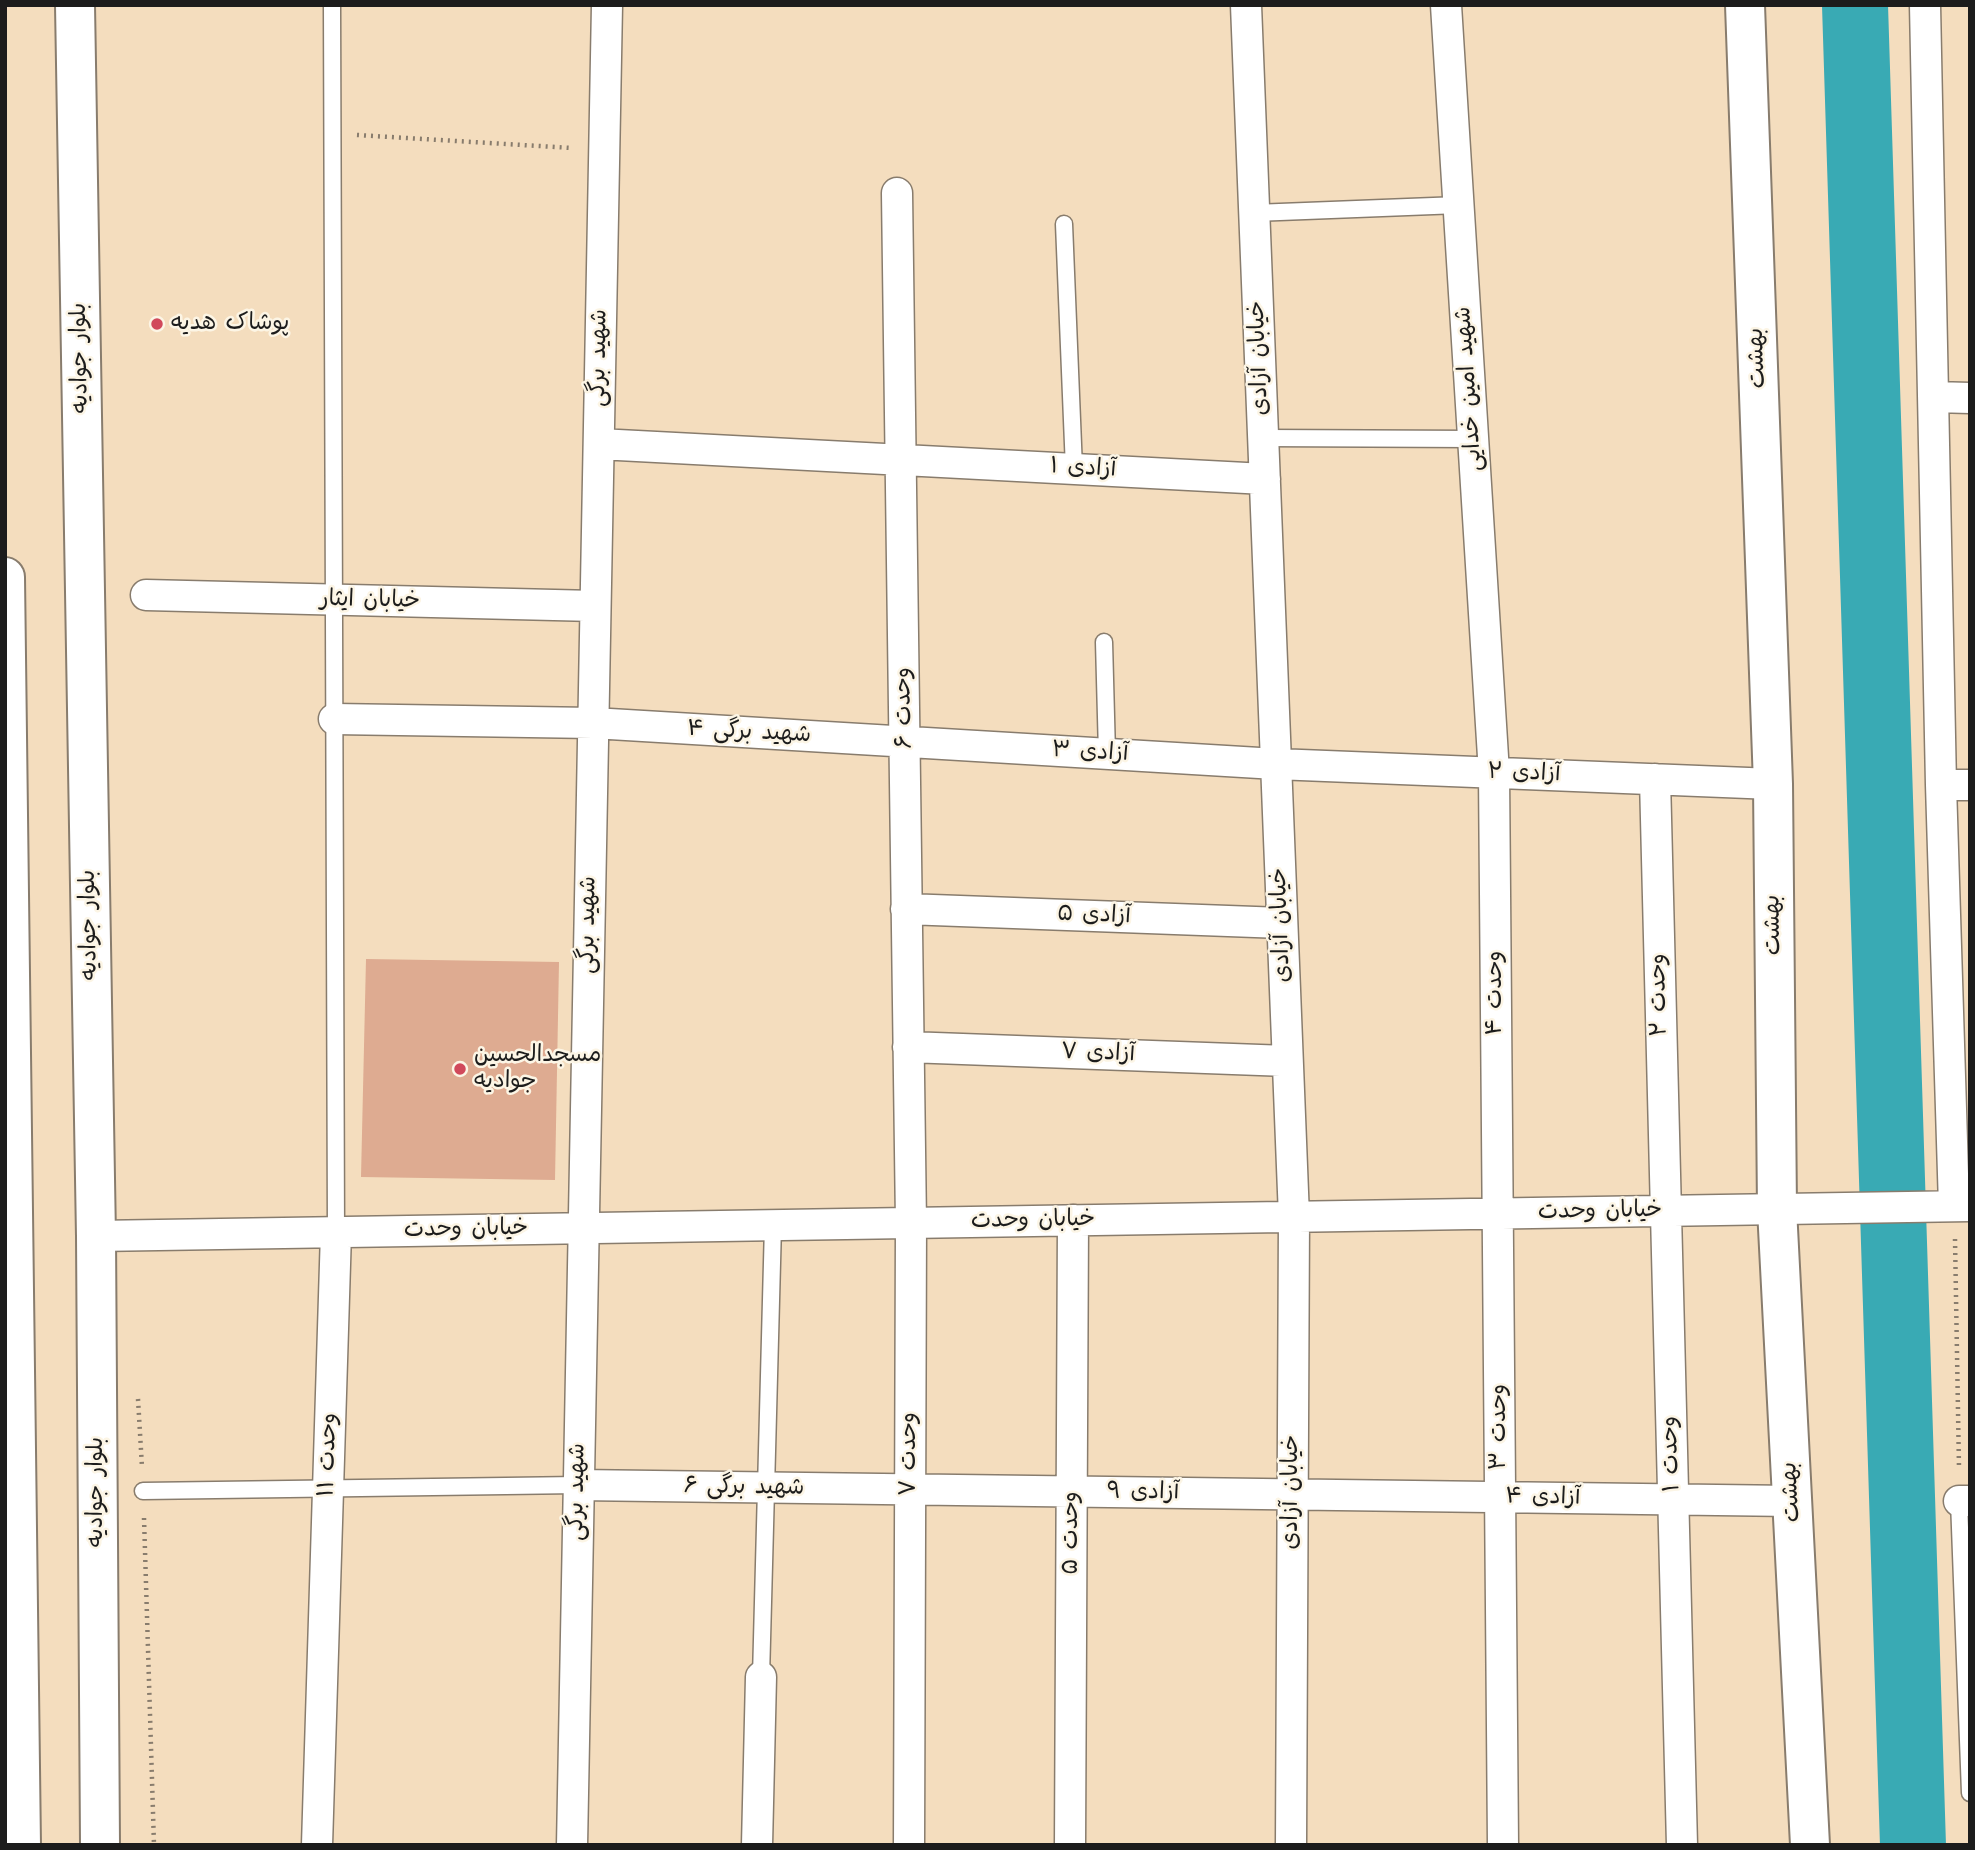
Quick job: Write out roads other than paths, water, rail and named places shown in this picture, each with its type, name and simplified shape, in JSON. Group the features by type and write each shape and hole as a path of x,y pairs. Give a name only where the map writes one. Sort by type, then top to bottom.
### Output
{"main road":[{"name":"بلوار جوادیه","path":"75,5 96,1236 100,1845"},
{"name":"بهشت","path":"1745,5 1773,784 1795,1209 1793,1501 1810,1845"},
{"path":"5,577 16,1820"}],"street":[{"name":"شهید برگی","path":"572,1845 607,5"},
{"name":"خیابان آزادی","path":"1246,5 1294,1217 1291,1845"},
{"name":"شهید امین خدایی","path":"1446,5 1494,773"},
{"path":"1925,5 1934,397 1955,785 1956,1207"},
{"name":"وحدت ۶","path":"897,193 911,1223"},
{"path":"1934,397 1970,398"},
{"name":"آزادی ۱","path":"599,444 1265,479"},
{"name":"خیابان ایثار","path":"146,595 595,606"},
{"name":"شهید برگی ۴","path":"334,719 593,723 905,742"},
{"name":"آزادی ۳","path":"905,742 1276,764"},
{"name":"آزادی ۲","path":"1276,764 1773,784"},
{"name":"وحدت ۴","path":"1494,773 1498,1213"},
{"name":"وحدت ۲","path":"1655,779 1666,1211"},
{"name":"آزادی ۵","path":"906,908 1282,923"},
{"name":"آزادی ۷","path":"908,1047 1287,1061"},
{"name":"خیابان وحدت","path":"96,1236 1956,1207"},
{"name":"وحدت ۱","path":"1666,1211 1682,1845"},
{"name":"وحدت ۳","path":"1498,1213 1503,1845"},
{"name":"وحدت ۵","path":"1070,1845 1073,1220"},
{"name":"وحدت ۷","path":"909,1845 911,1223"},
{"name":"وحدت ۱۱","path":"317,1845 336,1232"},
{"name":"شهید برگی ۶","path":"578,1485 910,1489"},
{"name":"آزادی ۹","path":"910,1489 1292,1494"},
{"name":"آزادی ۴","path":"1292,1494 1793,1501"},
{"path":"757,1845 761,1677"}],"lane":[{"path":"332,5 336,1232"},
{"path":"1254,213 1459,205"},
{"path":"1064,224 1074,469"},
{"path":"1264,438 1473,439"},
{"path":"1104,642 1107,754"},
{"path":"761,1677 773,1225"},
{"path":"143,1491 578,1485"},
{"path":"1965,1501 1970,1793"}],"waterway":[{"path":"1855,5 1913,1845"}],"place":[{"name":"پوشاک هدیه","path":"157,324"},
{"name":"مسجدالحسین جوادیه","path":"460,1069"}]}
